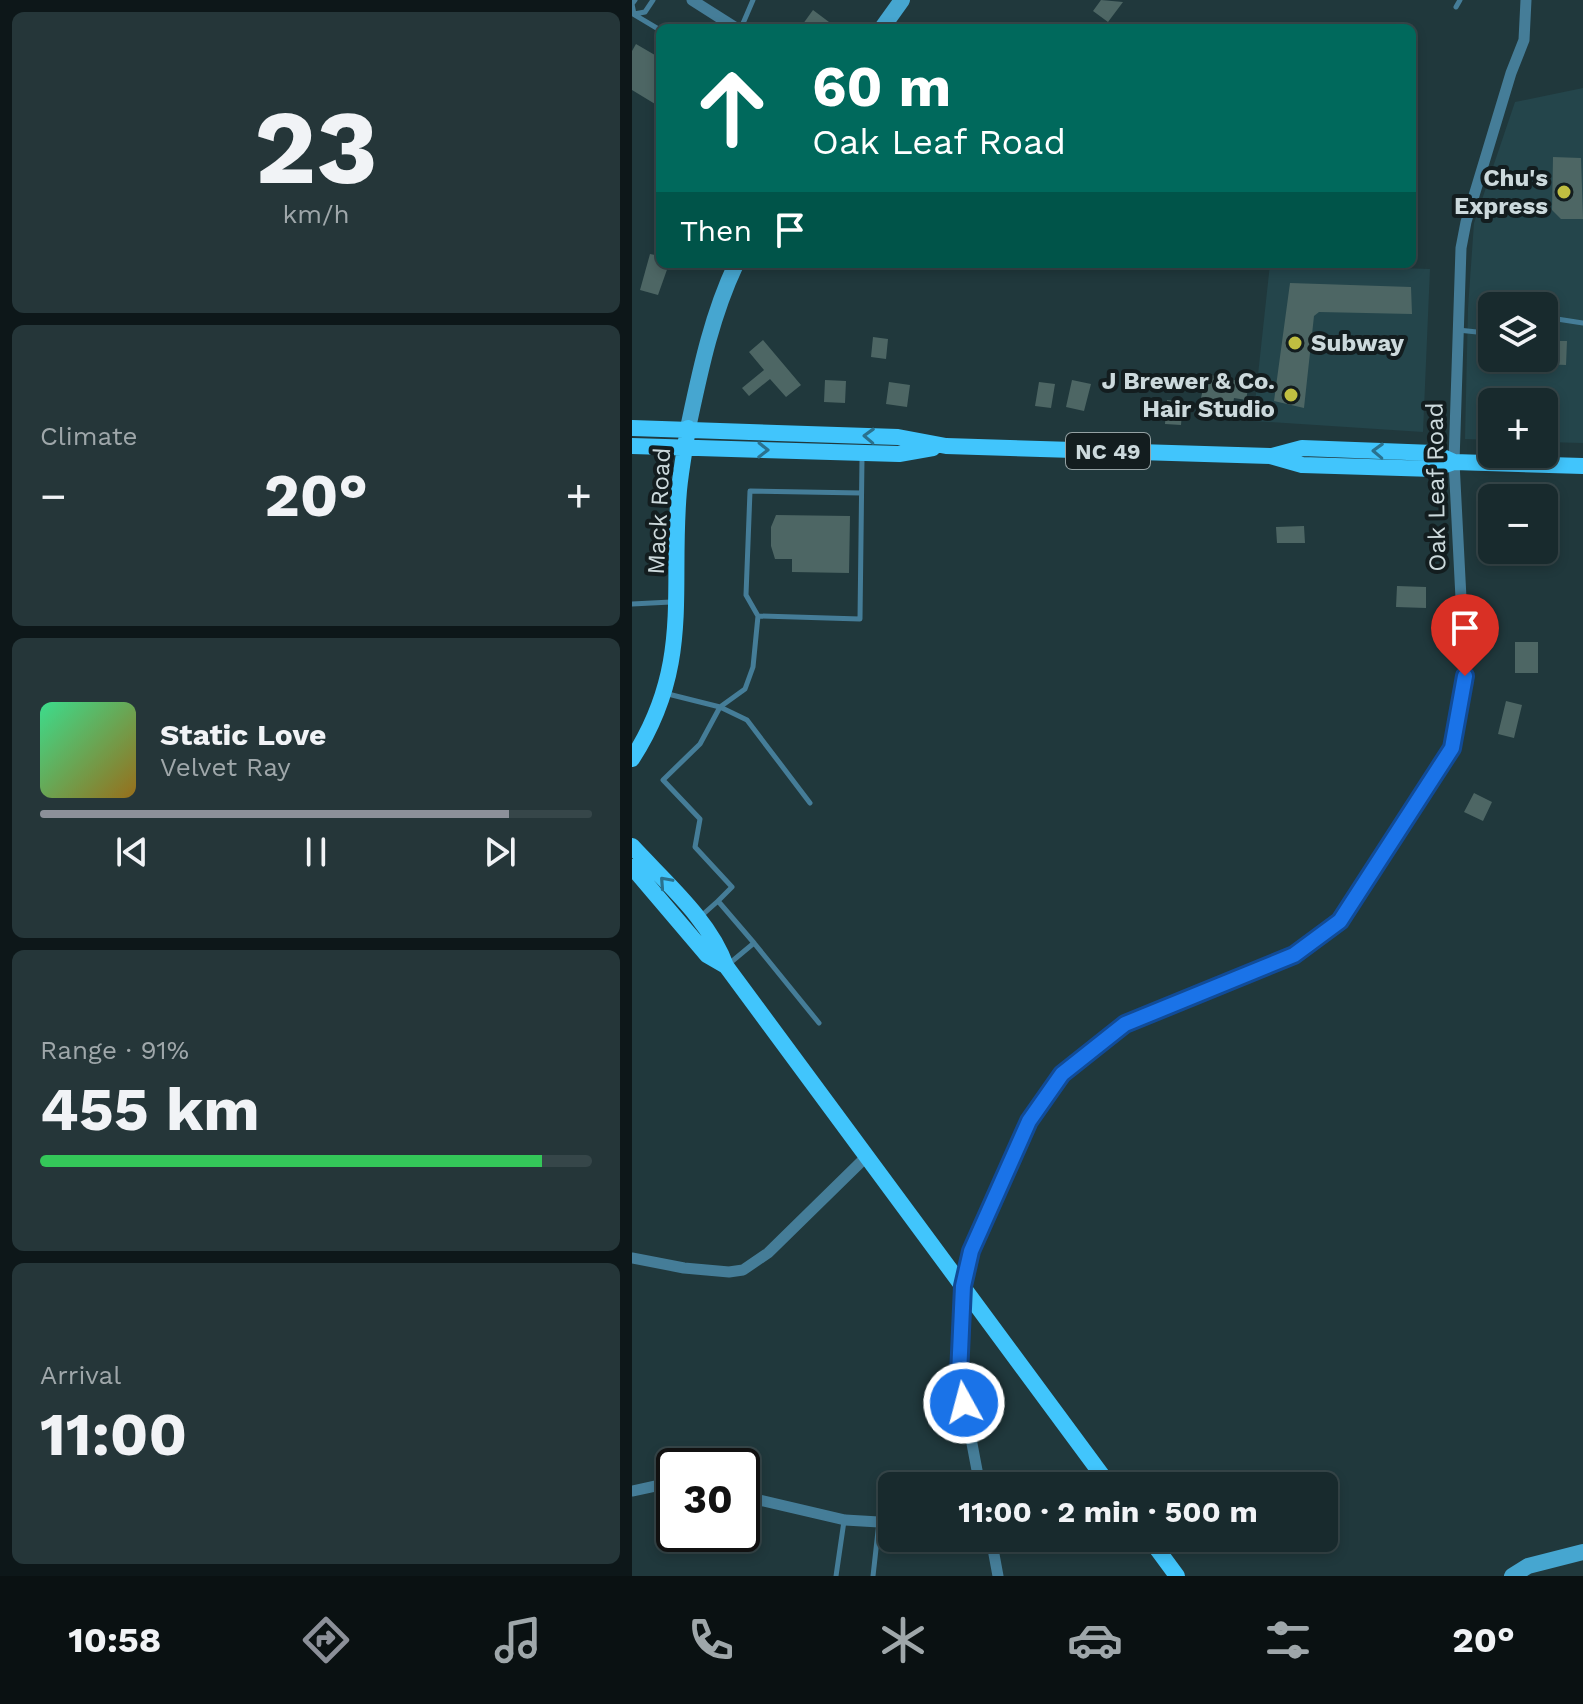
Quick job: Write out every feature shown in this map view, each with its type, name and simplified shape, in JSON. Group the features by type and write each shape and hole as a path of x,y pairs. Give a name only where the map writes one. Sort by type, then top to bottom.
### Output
{"main road":[{"path":"885,24 902,0"},
{"name":"Mack Road","path":"632,759 664,693 673,654 678,602 679,490 688,428 707,339 734,268"},
{"name":"NC 49","path":"632,428 898,437 946,446 1270,456 1302,448 1434,453 1454,462 1583,466"},
{"name":"NC 49","path":"632,446 899,454 946,446"},
{"path":"632,846 720,948 726,966 1100,1472"},
{"path":"632,867 707,955 726,966"},
{"path":"1159,1552 1177,1576"},
{"path":"1512,1576 1528,1566 1583,1552"}],"street":[{"path":"692,0 731,24"},
{"name":"Oak Leaf Road","path":"977,1472 959,1375 963,1286 971,1251 1029,1121 1062,1074 1125,1024 1294,955 1340,921 1452,748 1465,676 1454,462 1460,267 1466,222 1524,40 1526,0"},
{"path":"632,1258 684,1268 729,1272 743,1270 768,1253 867,1156"},
{"path":"632,1491 656,1486"},
{"path":"760,1500 845,1520 878,1522"},
{"path":"994,1552 998,1576"}],"lane":[{"path":"633,14 632,4 635,0"},
{"path":"633,14 645,12 653,0"},
{"path":"740,24 753,0"},
{"path":"1456,7 1460,0"},
{"path":"633,14 656,28"},
{"path":"1558,319 1583,323"},
{"path":"1458,330 1478,332"},
{"path":"758,616 860,619 862,453"},
{"path":"697,919 732,887 695,847 700,819 663,780 700,744 720,707 745,689 753,667 758,616 746,595 750,491 861,493"},
{"path":"632,604 678,602"},
{"path":"664,693 720,707 747,720 810,803"},
{"path":"718,901 819,1023"},
{"path":"726,966 754,943"},
{"path":"836,1576 845,1520"},
{"path":"873,1576 878,1531"}],"shaded area":[{"path":"1583,88 1583,443 1558,442 1558,388 1478,388 1478,439 1465,439 1468,308 1474,223 1515,102"},
{"path":"1270,268 1430,269 1423,432 1253,421"}],"building":[{"path":"1101,0 1123,2 1108,22 1093,11"},
{"path":"813,10 829,22 827,24 803,24"},
{"path":"636,44 656,56 656,105 632,90 632,51"},
{"path":"1553,157 1581,158 1583,219 1561,219 1552,210"},
{"path":"650,254 656,255 656,268 668,268 658,295 640,290"},
{"path":"1290,283 1411,287 1412,314 1319,312 1314,316 1304,408 1274,401"},
{"path":"873,337 888,339 886,359 871,357"},
{"path":"763,340 801,385 786,397 770,379 749,396 742,388 764,370 749,352"},
{"path":"1558,341 1567,341 1566,365 1558,365"},
{"path":"1206,374 1249,383 1246,400 1234,398 1233,404 1201,398"},
{"path":"825,380 846,381 845,403 824,402"},
{"path":"1072,380 1091,384 1084,411 1066,407"},
{"path":"889,382 910,385 907,407 886,404"},
{"path":"1039,382 1055,384 1051,408 1035,406"},
{"path":"1167,400 1183,401 1181,425 1165,424"},
{"path":"776,515 850,516 849,573 792,572 792,559 775,559 771,527"},
{"path":"1304,526 1305,543 1277,543 1276,527"},
{"path":"1397,586 1426,587 1426,608 1396,607"},
{"path":"1515,642 1538,642 1538,673 1515,673"},
{"path":"1506,701 1522,705 1514,738 1498,734"},
{"path":"1474,793 1492,802 1483,821 1464,812"}],"place":[{"name":"Chu's Express","path":"1564,192"},
{"name":"Subway","path":"1295,343"},
{"name":"J Brewer & Co. Hair Studio","path":"1291,395"}],"route":[{"path":"964,1403 959,1375 963,1286 971,1251 1029,1121 1062,1074 1125,1024 1294,955 1340,921 1452,748 1465,676"}]}
